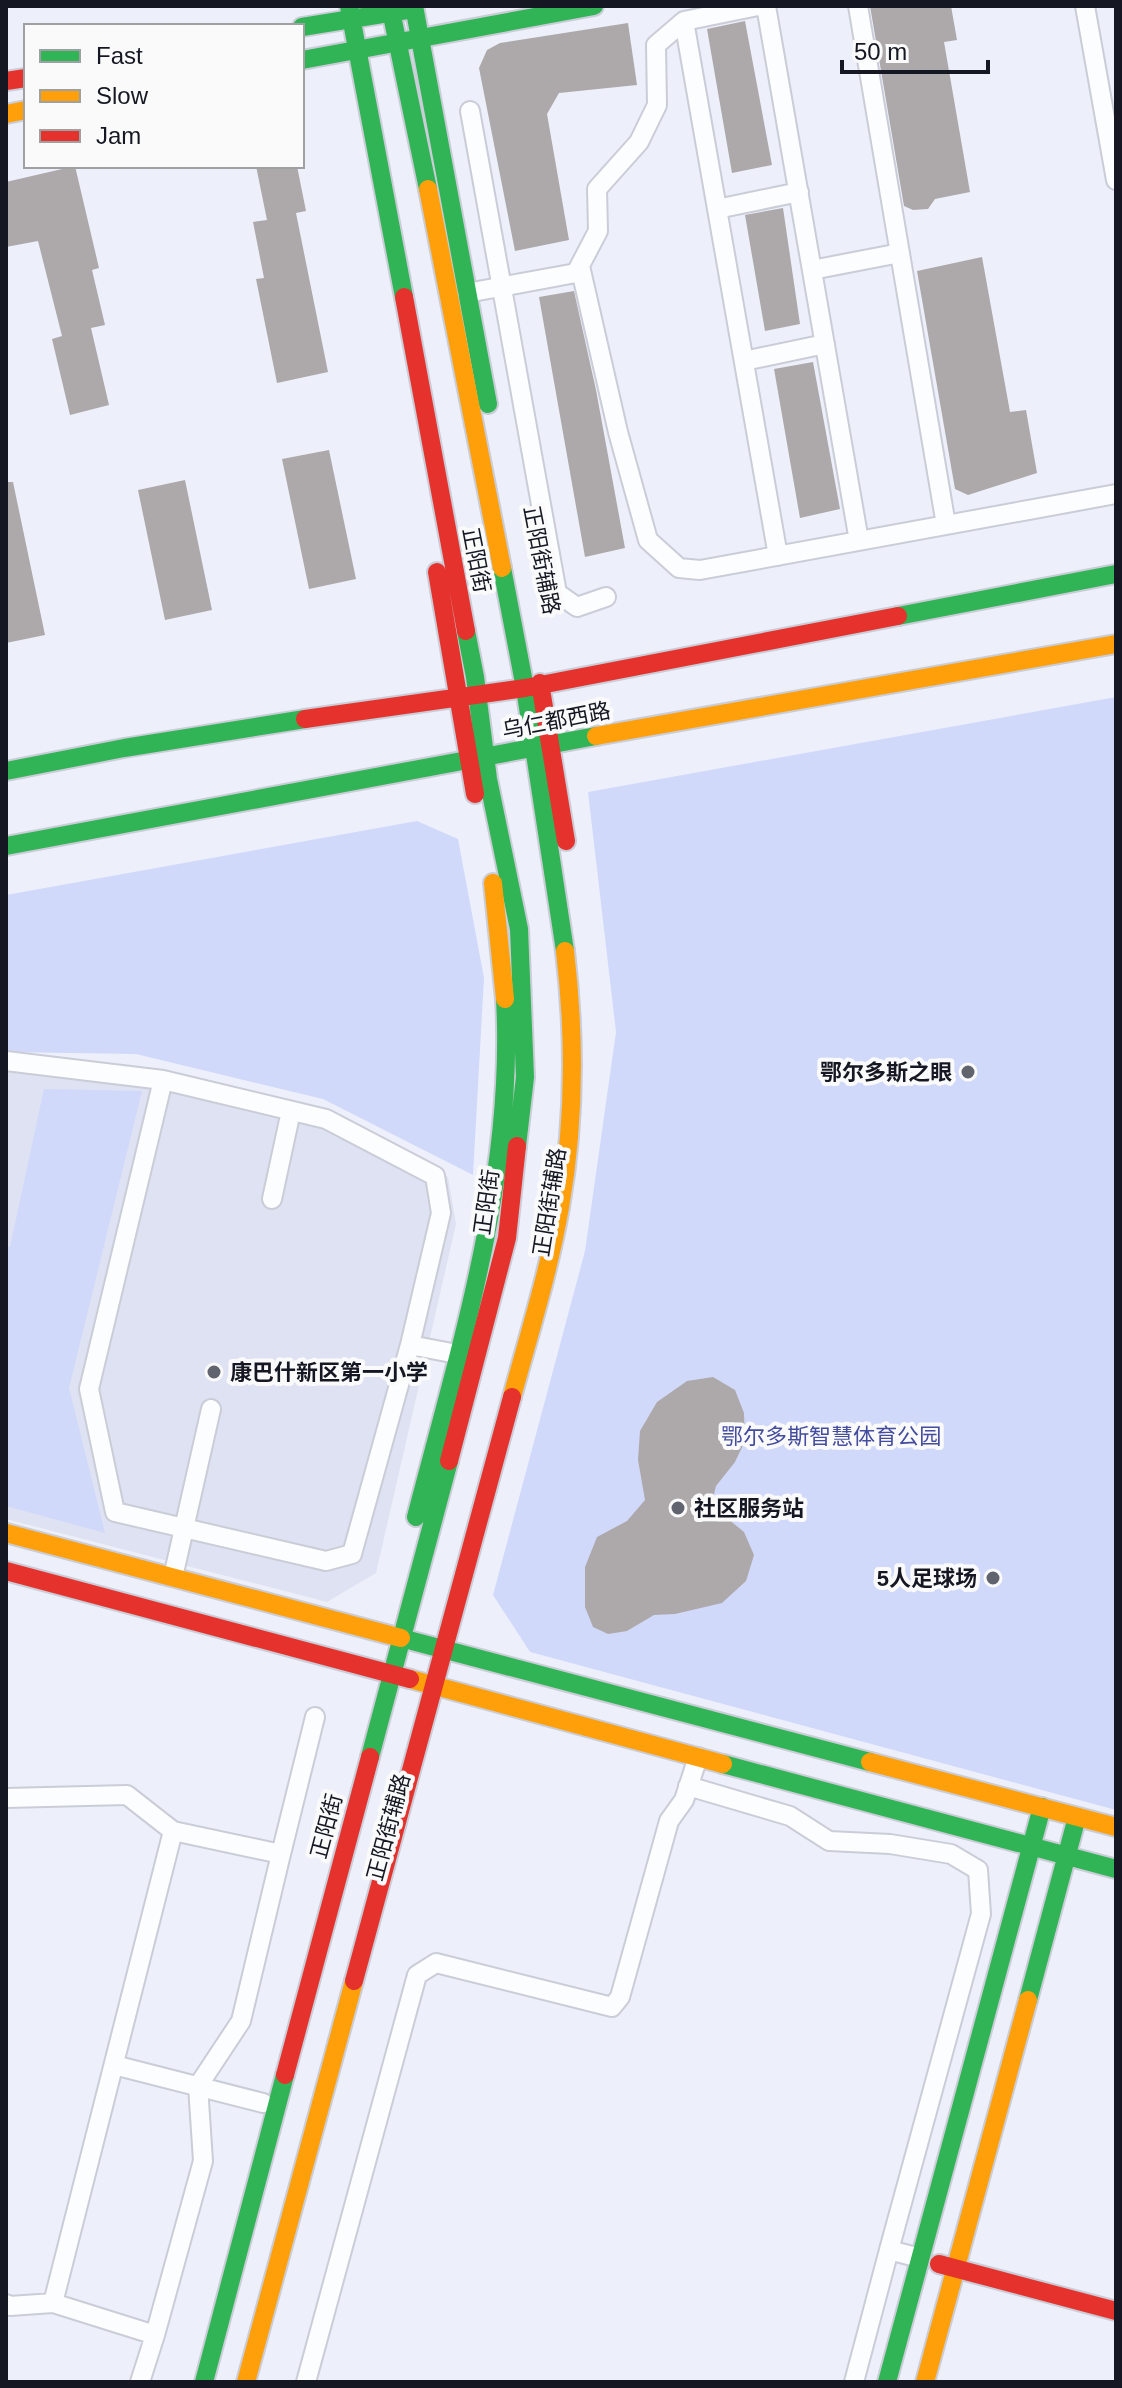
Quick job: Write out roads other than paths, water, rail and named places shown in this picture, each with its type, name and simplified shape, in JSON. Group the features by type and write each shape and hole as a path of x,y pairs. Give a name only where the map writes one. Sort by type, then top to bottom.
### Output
{"street":[{"path":"304,60 594,6"},
{"path":"467,293 576,273 598,231 597,189 639,142 657,105 656,45 684,21 758,6"},
{"path":"766,6 859,541"},
{"path":"858,6 946,525"},
{"path":"1085,6 1116,180"},
{"path":"304,26 342,13 420,7"},
{"name":"正阳街辅路","path":"420,7 421,38 533,686 552,744 573,883"},
{"path":"246,2382 453,1650 559,1208 571,1103 571,1020 562,923 532,748 533,686 390,10"},
{"name":"正阳街","path":"204,2382 383,1672 507,1238 525,1077 519,929 488,779 477,759 468,695 342,13"},
{"path":"684,21 778,556"},
{"path":"470,111 557,593 577,607 606,597"},
{"path":"717,209 799,192"},
{"path":"812,270 900,253"},
{"path":"580,266 618,432 648,540 679,568 700,570 1116,494"},
{"path":"744,361 825,344"},
{"name":"乌仁都西路","path":"6,771 124,748 533,686 1116,574"},
{"name":"乌仁都西路","path":"6,846 552,744 1116,644"},
{"path":"395,1635 457,1354 486,1239 505,1095 506,1038 501,938 477,759"},
{"name":"正阳街辅路","path":"453,1650 549,1328 577,1202 590,1078 577,912"},
{"path":"6,1061 163,1080 326,1119 435,1176 441,1213 410,1345 352,1554 326,1561 115,1512 89,1389 163,1080"},
{"path":"272,1199 291,1111"},
{"path":"410,1345 457,1354"},
{"path":"173,1577 211,1409"},
{"path":"6,1533 1116,1827"},
{"path":"6,1571 1116,1869"},
{"path":"187,2382 383,1672"},
{"name":"正阳街辅路","path":"264,2382 441,1688"},
{"path":"140,2382 203,2161 198,2086 241,2021 315,1717"},
{"path":"306,2382 417,1975 436,1963 612,2007 620,1997 669,1821 684,1800 698,1757"},
{"path":"688,1786 790,1816 829,1841 890,1844 951,1854 978,1870 981,1914 854,2382"},
{"path":"6,1798 127,1795 173,1831 281,1854"},
{"path":"887,2382 1042,1807"},
{"path":"925,2382 1077,1817"},
{"path":"53,2303 173,1831"},
{"path":"114,2065 263,2103"},
{"path":"889,2250 1116,2311"},
{"path":"6,2304 53,2303 155,2335"}],"place":[{"name":"鄂尔多斯之眼","path":"968,1072"},
{"name":"康巴什新区第一小学","path":"214,1372"},
{"name":"社区服务站","path":"678,1508"},
{"name":"5人足球场","path":"993,1578"}],"park label":[{"name":"鄂尔多斯智慧体育公园","path":"831,1436"}]}
